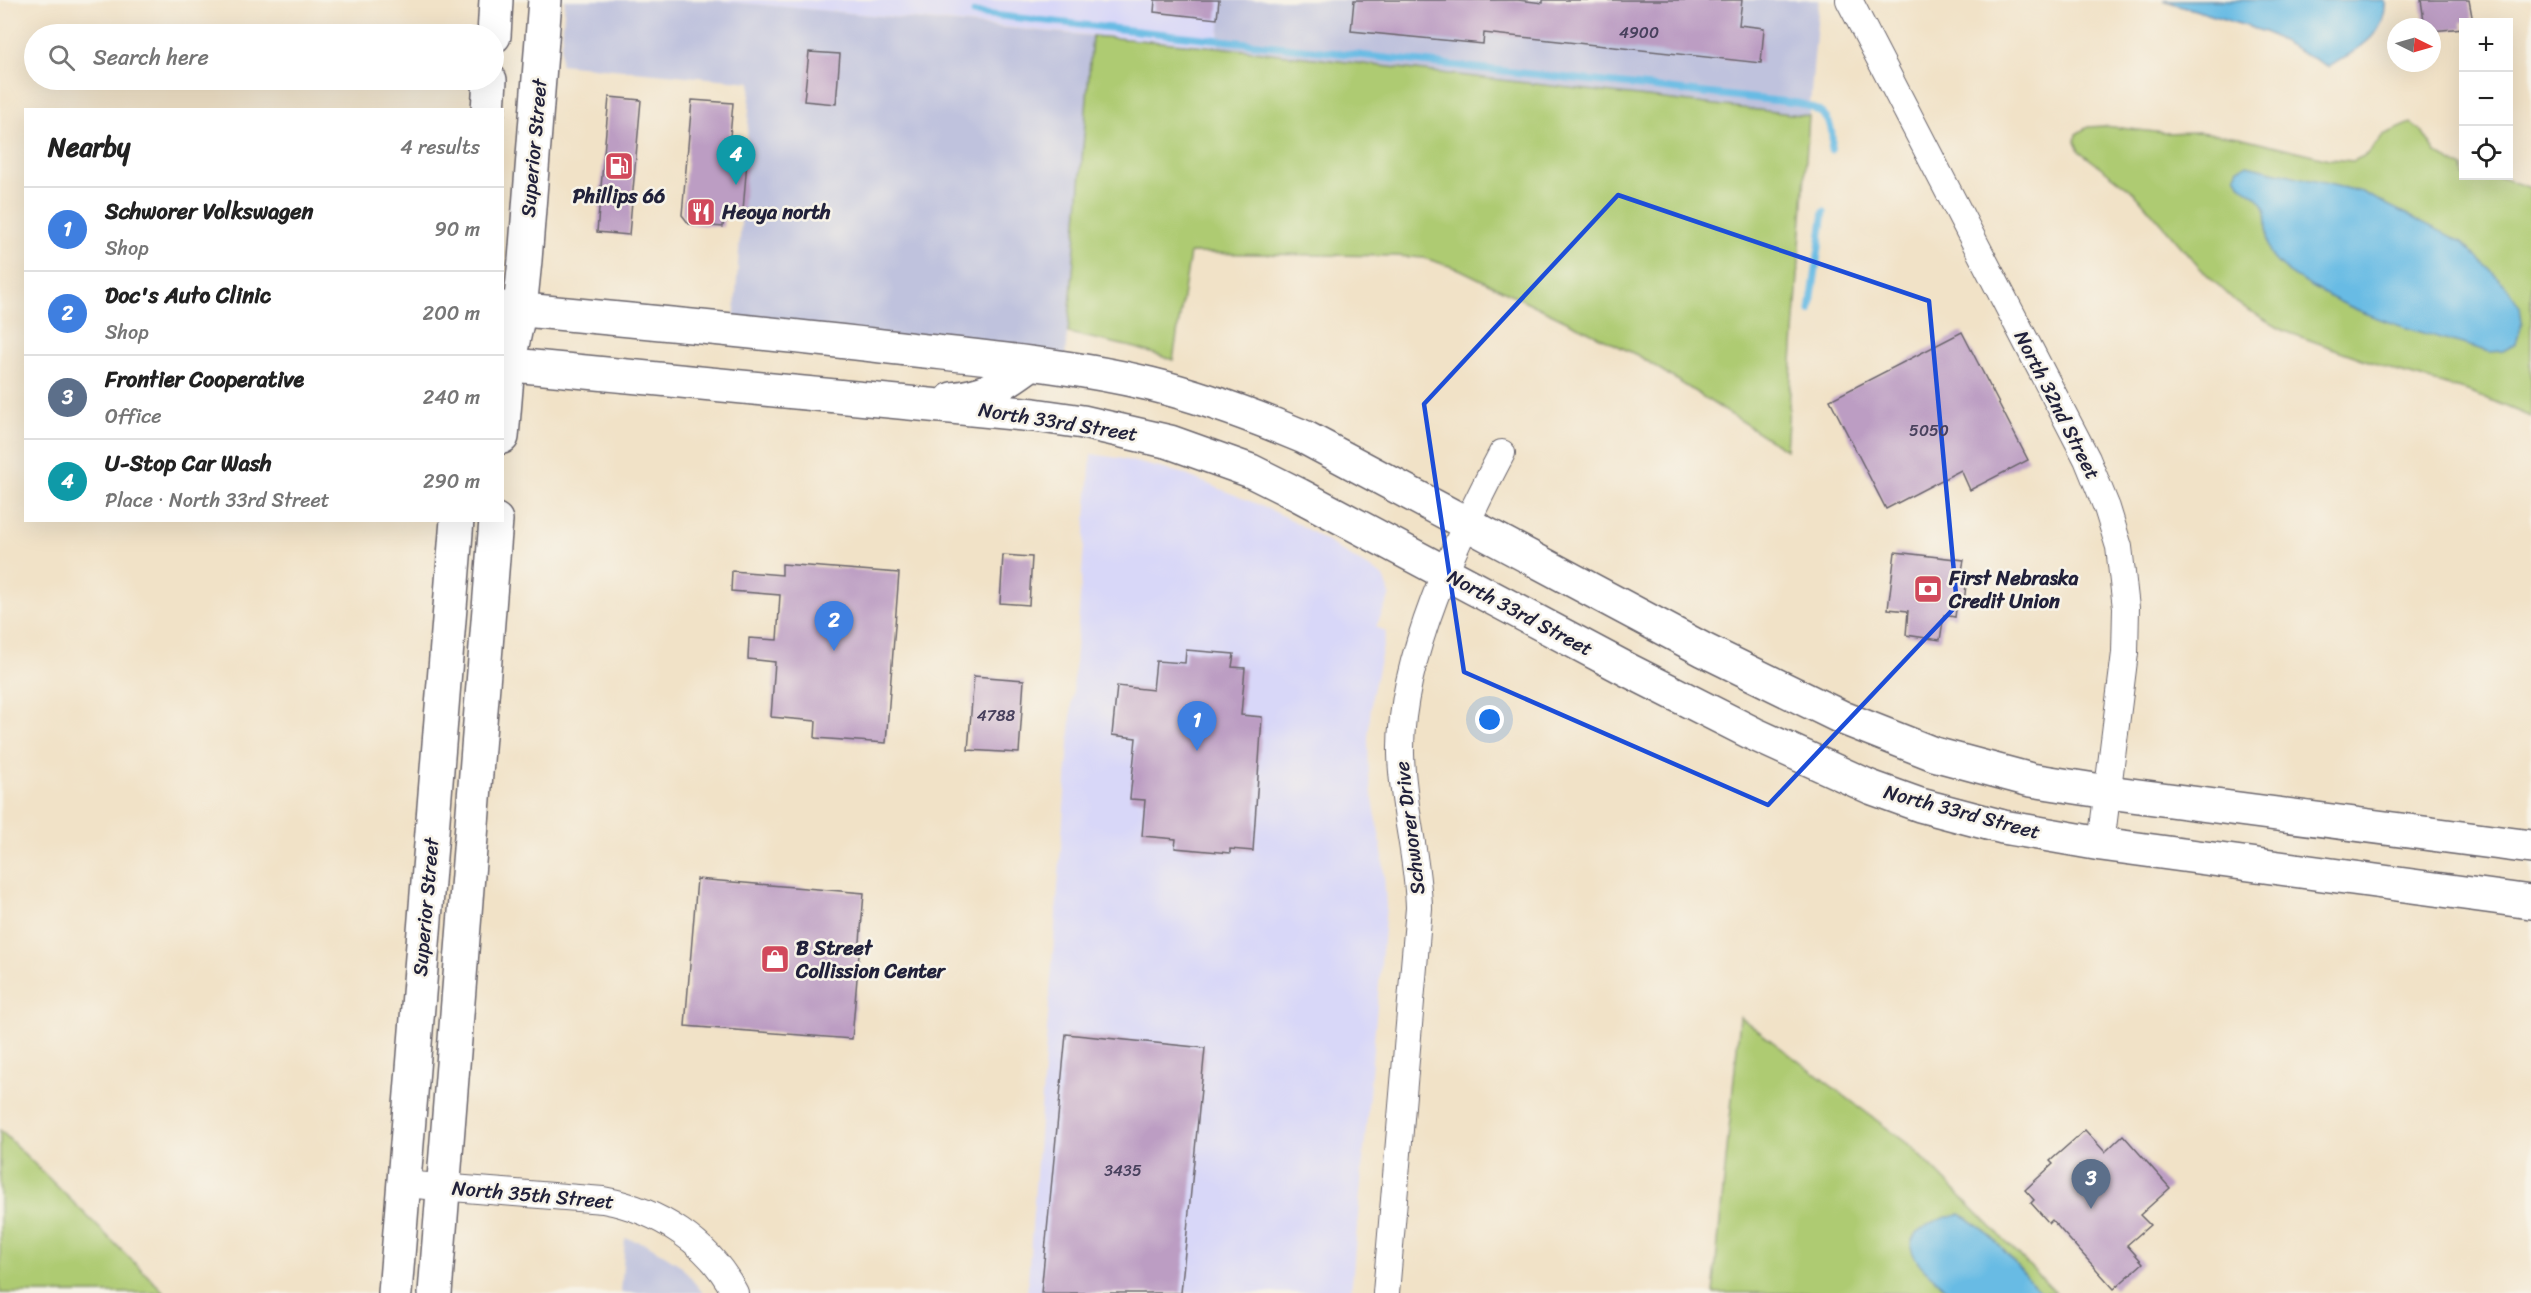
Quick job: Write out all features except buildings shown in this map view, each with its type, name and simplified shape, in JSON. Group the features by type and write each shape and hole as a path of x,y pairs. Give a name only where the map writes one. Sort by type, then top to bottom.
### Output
{"main road":[{"path":"495,24 496,0"},
{"name":"Superior Street","path":"504,388 545,0"},
{"path":"488,108 489,90"},
{"path":"511,308 765,333 1029,365 1149,384 1251,415 1304,437 1704,650 1853,722 1934,754 2031,780 2108,792 2531,847"},
{"name":"North 33rd Street","path":"505,364 1083,422 1170,442 1260,476 1754,734 1870,787 1969,818 2046,835 2531,902"},
{"path":"914,404 977,397 997,388 1029,365"},
{"name":"Superior Street","path":"395,1293 457,522"},
{"name":"Superior Street","path":"435,1293 496,522"}],"street":[{"name":"North 32nd Street","path":"1849,0 2086,459 2107,508 2119,547 2126,608 2125,653 2100,844"},
{"name":"Schworer Drive","path":"1386,1293 1419,908 1416,859 1403,781 1402,724 1412,667 1445,574 1502,453"},
{"name":"North 35th Street","path":"403,1184 603,1200 625,1204 662,1221 695,1242 723,1271 735,1293"}],"highlighted area":[{"path":"1618,195 1929,301 1957,605 1768,805 1464,672 1424,404"}],"shaded area":[{"path":"565,0 710,0 1092,36 1065,358 734,322 751,82 560,64"},
{"path":"710,0 1223,0 1218,47"},
{"path":"1223,0 1819,0 1809,116 1218,47"},
{"path":"1091,454 1181,473 1292,520 1384,577 1390,595 1376,627 1386,632 1372,696 1368,738 1369,777 1383,857 1386,907 1351,1293 1027,1293"},
{"path":"625,1238 647,1244 680,1265 703,1293 621,1293"}],"green space":[{"path":"1092,36 1218,47 1809,116 1786,450 1639,356 1459,269 1424,258 1190,253 1173,360 1136,348 1068,333"},
{"path":"2411,123 2422,131 2436,153 2459,166 2459,180 2507,180 2531,188 2531,417 2471,392 2396,371 2282,330 2237,303 2199,267 2135,193 2079,151 2075,142 2076,134 2088,127 2104,126 2164,133 2199,132 2239,137 2329,159 2353,161 2368,154 2383,135"},
{"path":"1740,1017 1912,1147 2056,1293 1713,1293"},
{"path":"0,1130 165,1293 0,1293"}],"water":[{"path":"2163,0 2385,0 2385,13 2375,33 2368,41 2329,67 2265,32"},
{"path":"2247,165 2362,192 2462,242 2506,286 2520,307 2522,323 2516,344 2503,351 2490,352 2400,326 2335,300 2292,275 2277,263 2270,252 2265,208 2259,199 2241,185 2235,175 2238,168"},
{"path":"1960,1214 1994,1240 2041,1293 1951,1293 1924,1269 1913,1253 1911,1245 1914,1237 1919,1231 1936,1221"}],"waterway":[{"path":"974,13 1797,103 1815,109 1826,118 1832,132 1831,150"},
{"path":"1810,311 1824,212"}],"place":[{"name":"Phillips 66","path":"619,166"},
{"name":"U-Stop Car Wash","path":"736,185"},
{"name":"Heoya north","path":"701,212"},
{"name":"First Nebraska Credit Union","path":"1928,589"},
{"name":"Doc's Auto Clinic","path":"834,651"},
{"name":"Schworer Volkswagen","path":"1197,751"},
{"name":"B Street Collission Center","path":"775,959"},
{"name":"Frontier Cooperative","path":"2091,1209"}]}
